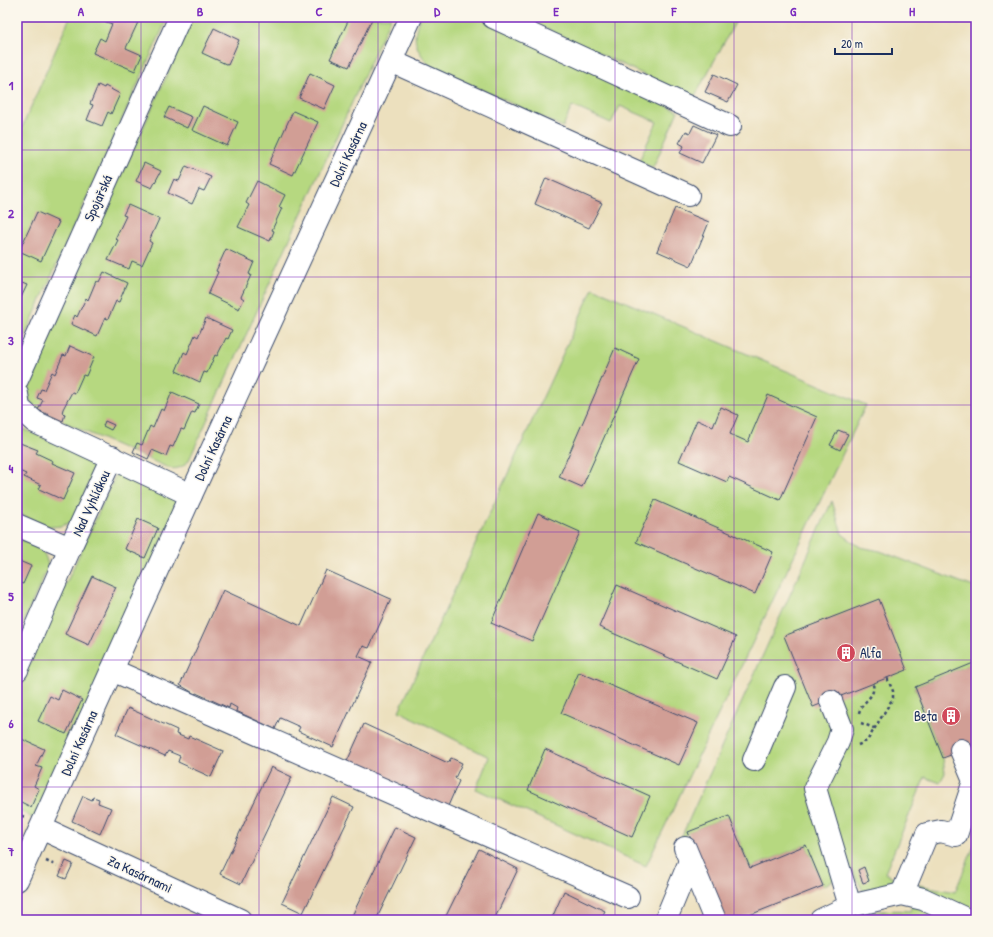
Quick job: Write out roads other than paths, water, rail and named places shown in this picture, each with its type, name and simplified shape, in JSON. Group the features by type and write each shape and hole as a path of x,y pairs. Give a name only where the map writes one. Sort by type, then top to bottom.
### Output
{"street":[{"name":"Spojařská","path":"17,380 180,17"},
{"name":"Dolní Kasárna","path":"17,880 191,495 411,17"},
{"path":"493,17 730,126"},
{"path":"391,61 688,195"},
{"path":"17,394 19,408 35,422 191,495"},
{"name":"Nad Vyhlídkou","path":"17,670 70,548 112,458"},
{"name":"Nad Vyhlídkou","path":"17,525 70,548"},
{"path":"112,670 628,897"},
{"path":"754,760 785,687"},
{"path":"830,701 842,729 838,742 815,788 850,906"},
{"path":"902,894 927,834 941,831 956,835 974,781 961,750"},
{"name":"Za Kasárnami","path":"41,828 240,920"},
{"path":"668,914 688,855 714,920"},
{"path":"821,920 850,906 902,894 923,899 968,920"}],"place":[{"name":"Alfa","path":"846,653"},
{"name":"Beta","path":"951,716"}]}
